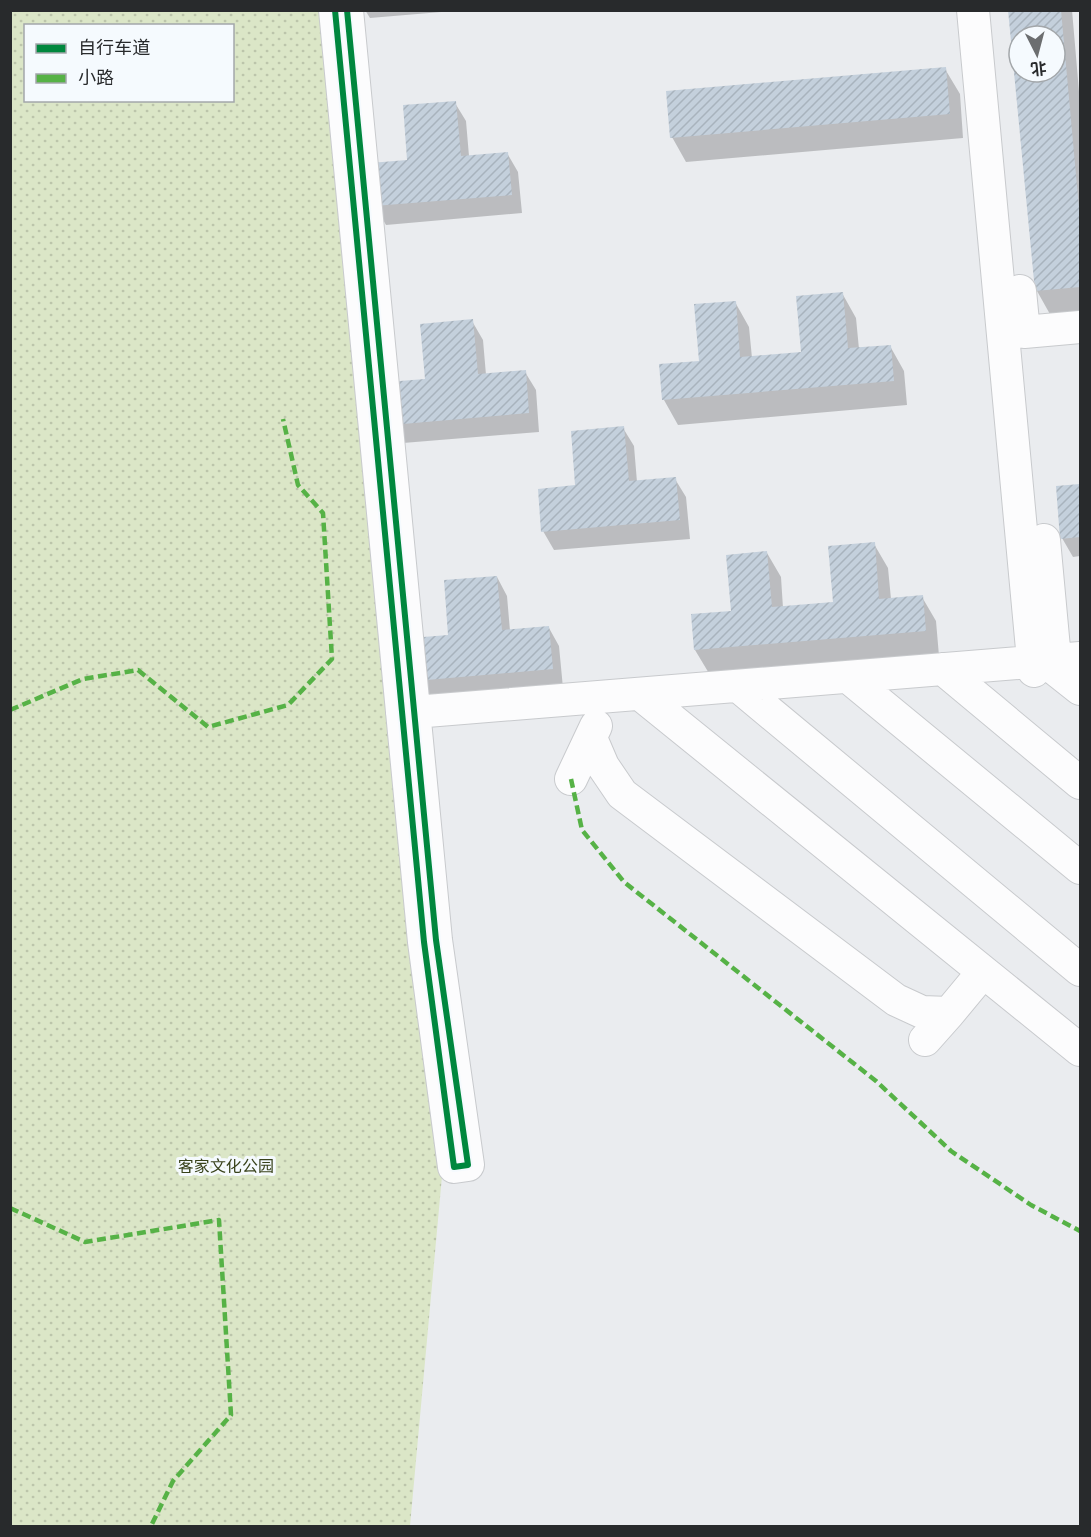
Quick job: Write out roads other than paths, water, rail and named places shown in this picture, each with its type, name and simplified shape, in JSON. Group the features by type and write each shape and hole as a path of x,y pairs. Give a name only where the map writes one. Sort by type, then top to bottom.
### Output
{"street":[{"path":"335,10 408,718 468,1165 454,1167 424,942 408,718 347,10"},
{"path":"973,10 1056,665 1080,689"},
{"path":"994,10 1014,341"},
{"path":"1014,341 1080,327"},
{"path":"1014,341 1080,344"},
{"path":"408,718 1056,665"},
{"path":"949,673 1080,783"},
{"path":"854,681 1080,868"},
{"path":"743,690 1080,970"},
{"path":"408,718 605,706 646,698"},
{"path":"646,698 1080,1050"},
{"path":"571,779 605,706"},
{"path":"591,738 603,766 622,794 896,1000 922,1012 948,1013"},
{"path":"925,1040 983,972"}],"park label":[{"name":"客家文化公园","path":"226,1166"}]}
